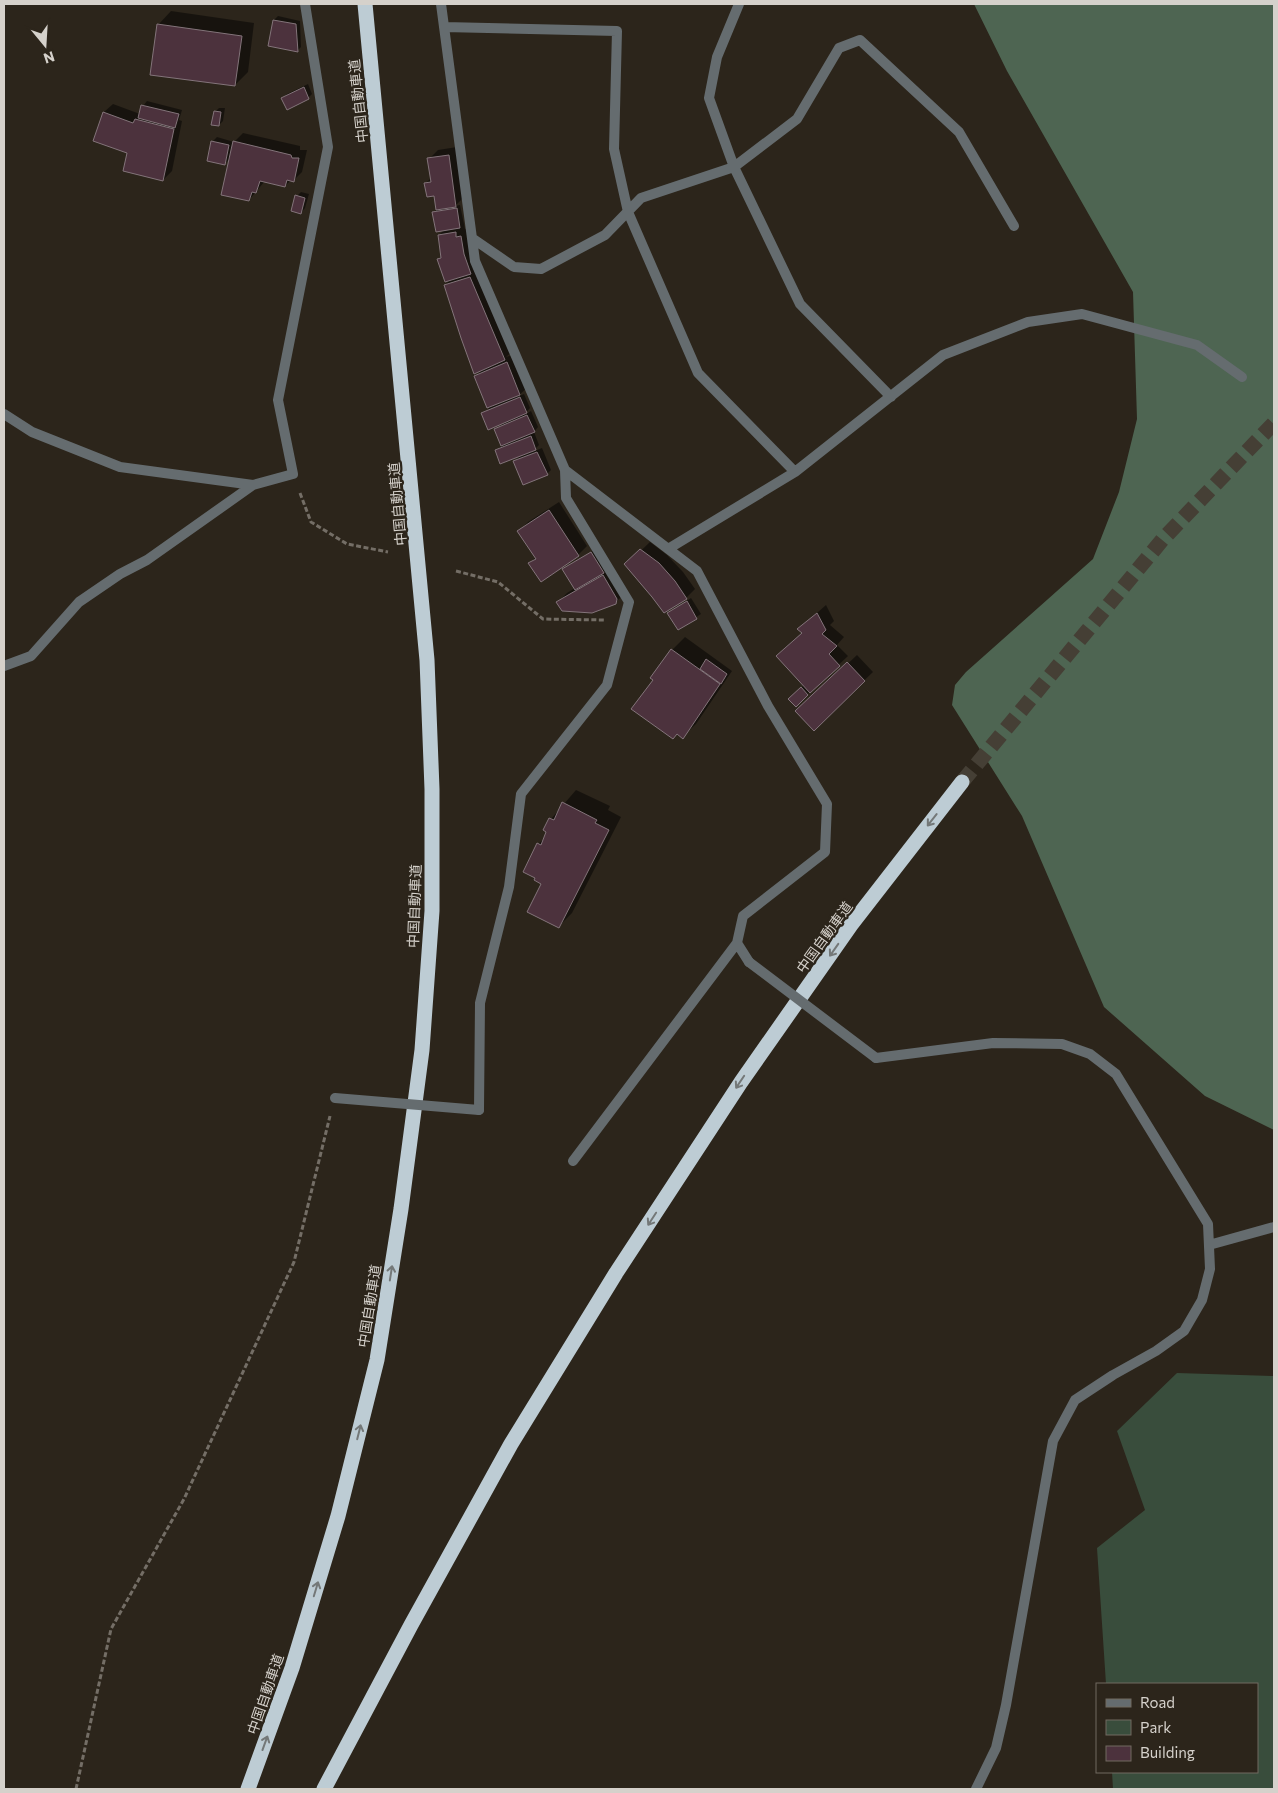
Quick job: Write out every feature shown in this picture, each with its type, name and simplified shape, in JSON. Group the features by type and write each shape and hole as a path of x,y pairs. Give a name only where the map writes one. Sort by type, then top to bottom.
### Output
{"highway":[{"name":"中国自動車道","path":"248,1789 292,1668 335,1525 377,1360 401,1209 421,1060 432,911 432,789 427,660 365,4"},
{"name":"中国自動車道","path":"324,1789 411,1625 511,1444 616,1273 740,1082 851,925 962,782"}],"street":[{"path":"4,666 30,656 79,602 120,574 147,560 253,485 293,474 278,400 328,147 305,4"},
{"path":"335,1098 479,1110 480,1003 509,887 520,794 607,685 629,602 566,498 565,470 475,261 441,4"},
{"path":"739,4 716,58 709,98 734,167 800,304 891,397"},
{"path":"444,27 617,31 614,149 628,212 698,373 796,472"},
{"path":"472,238 514,267 541,269 605,235 640,198 734,167 797,119 839,48 860,40 959,132 1014,226"},
{"path":"668,549 796,472 943,355 1028,322 1082,314 1197,345 1242,377"},
{"path":"4,414 32,432 120,467 253,485"},
{"path":"565,470 697,571 768,706 827,804 825,852 743,916 737,942 573,1161"},
{"path":"737,942 750,962 876,1058 993,1043 1062,1044 1090,1054 1116,1074 1208,1224 1210,1269 1202,1300 1184,1332 1075,1400 1053,1442 1006,1705 996,1748 976,1789"},
{"path":"1209,1245 1274,1227"}],"path":[{"path":"293,474 311,522 347,544 388,552"},
{"path":"456,571 498,582 543,619 624,621"},
{"path":"76,1789 110,1629 184,1499 294,1262 335,1098"}],"green space":[{"path":"974,4 1274,4 1274,1130 1205,1096 1104,1007 1022,816 952,705 955,685 966,672 1093,559 1119,492 1137,419 1133,292 1007,71"},
{"path":"1177,1373 1274,1376 1274,1789 1113,1789 1112,1773 1258,1773 1258,1683 1106,1683 1097,1548 1145,1510 1117,1431"}],"building":[{"path":"273,20 296,24 298,52 268,46"},
{"path":"157,24 242,36 235,86 150,75"},
{"path":"304,87 309,99 287,110 281,98"},
{"path":"141,105 179,114 175,128 138,118"},
{"path":"214,111 221,112 219,126 211,125"},
{"path":"103,112 133,123 135,119 174,129 163,181 123,171 127,153 93,141"},
{"path":"211,141 229,145 225,165 207,161"},
{"path":"233,141 291,155 292,158 299,158 294,182 287,180 285,187 260,181 256,193 252,192 249,201 221,195"},
{"path":"449,155 456,207 436,210 434,196 427,197 424,183 431,182 427,158"},
{"path":"295,195 305,198 301,214 291,211"},
{"path":"457,208 460,228 436,232 432,212"},
{"path":"456,232 456,237 461,236 464,254 471,274 445,282 437,259 441,258 438,235"},
{"path":"470,277 505,360 474,374 444,285"},
{"path":"507,362 520,395 487,408 474,376"},
{"path":"520,397 527,413 488,430 481,413"},
{"path":"527,415 535,432 501,446 494,429"},
{"path":"531,436 536,450 500,464 495,450"},
{"path":"537,452 548,475 523,485 513,461"},
{"path":"549,510 579,556 541,582 528,563 536,559 517,531"},
{"path":"640,549 659,563 675,581 687,599 664,613 624,564"},
{"path":"591,552 604,573 575,590 562,569"},
{"path":"603,575 617,599 616,604 592,613 562,611 556,602"},
{"path":"687,601 697,619 678,630 667,613"},
{"path":"817,613 826,630 822,634 837,646 829,654 840,666 810,693 776,656 802,633 797,629"},
{"path":"671,649 720,684 683,739 677,734 673,739 631,709 653,680 650,678"},
{"path":"706,659 727,674 721,684 700,669"},
{"path":"847,662 865,681 814,731 795,711"},
{"path":"801,687 808,695 796,707 788,699"},
{"path":"562,802 597,820 595,823 609,830 559,928 527,912 541,884 534,880 535,878 523,872 537,843 541,845 546,832 543,830 549,818 554,820"}],"tunnel":[{"path":"962,782 1163,539 1274,423"}]}
